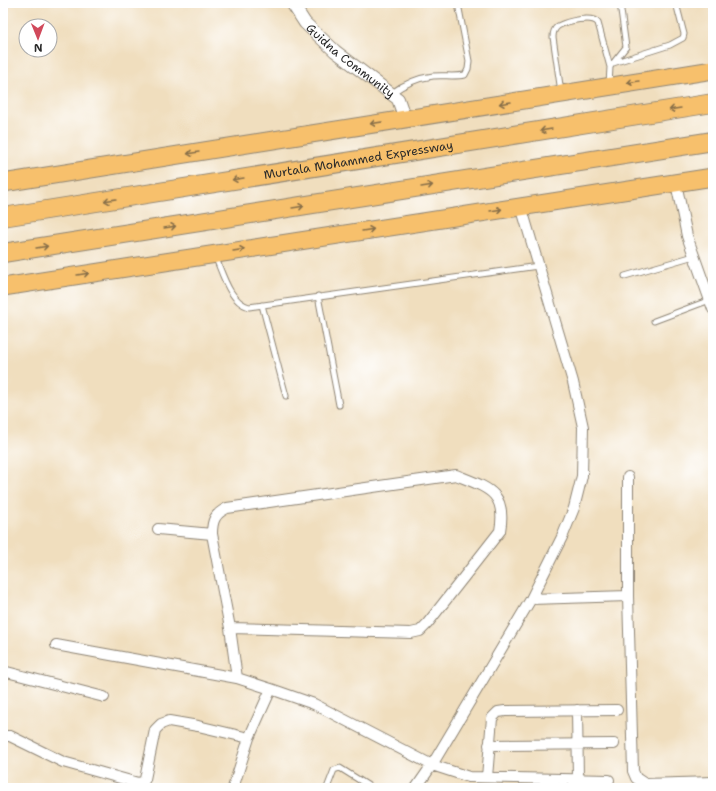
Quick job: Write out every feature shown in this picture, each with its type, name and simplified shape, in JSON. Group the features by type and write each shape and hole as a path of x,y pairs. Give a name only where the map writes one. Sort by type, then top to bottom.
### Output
{"highway":[{"path":"3,183 713,70"},
{"name":"Murtala Mohammed Expressway","path":"3,217 713,103"},
{"path":"3,253 713,141"},
{"path":"3,287 713,177"}],"street":[{"name":"Guidna Community","path":"292,3 305,23 335,50 392,93 401,103 405,118"},
{"path":"676,183 687,236 711,305"},
{"path":"416,788 432,765 531,599 563,535 574,508 582,476 583,428 572,382 521,206"},
{"path":"230,628 411,633 420,631 500,532 503,516 499,502 490,490 456,475 227,508 216,514 212,524 212,534 230,628 237,678"},
{"path":"628,477 628,596 633,771 636,778 644,784 713,782"},
{"path":"158,528 212,534"},
{"path":"531,599 628,596"},
{"path":"56,644 237,678 314,704 432,765 469,777 609,780"},
{"path":"3,671 104,697"},
{"path":"233,788 249,738 271,689"},
{"path":"577,710 578,779"},
{"path":"487,778 492,718 498,712 617,710"},
{"path":"3,736 10,736 63,762 138,785 146,779 155,730 161,724 169,721 249,738"},
{"path":"489,745 577,743 614,744"}],"lane":[{"path":"612,65 626,47 620,3"},
{"path":"612,65 670,45 683,38 684,34 676,3"},
{"path":"392,93 405,83 433,76 454,77 465,75 468,69 469,61 459,9"},
{"path":"562,94 553,37 554,30 558,26 589,17 595,19 598,23 612,65 609,86"},
{"path":"213,254 235,298 241,304 249,307 538,266"},
{"path":"625,276 694,256"},
{"path":"318,296 339,405"},
{"path":"262,305 286,396"},
{"path":"654,321 711,305"},
{"path":"327,788 330,775 334,770 340,768 372,788"}]}
